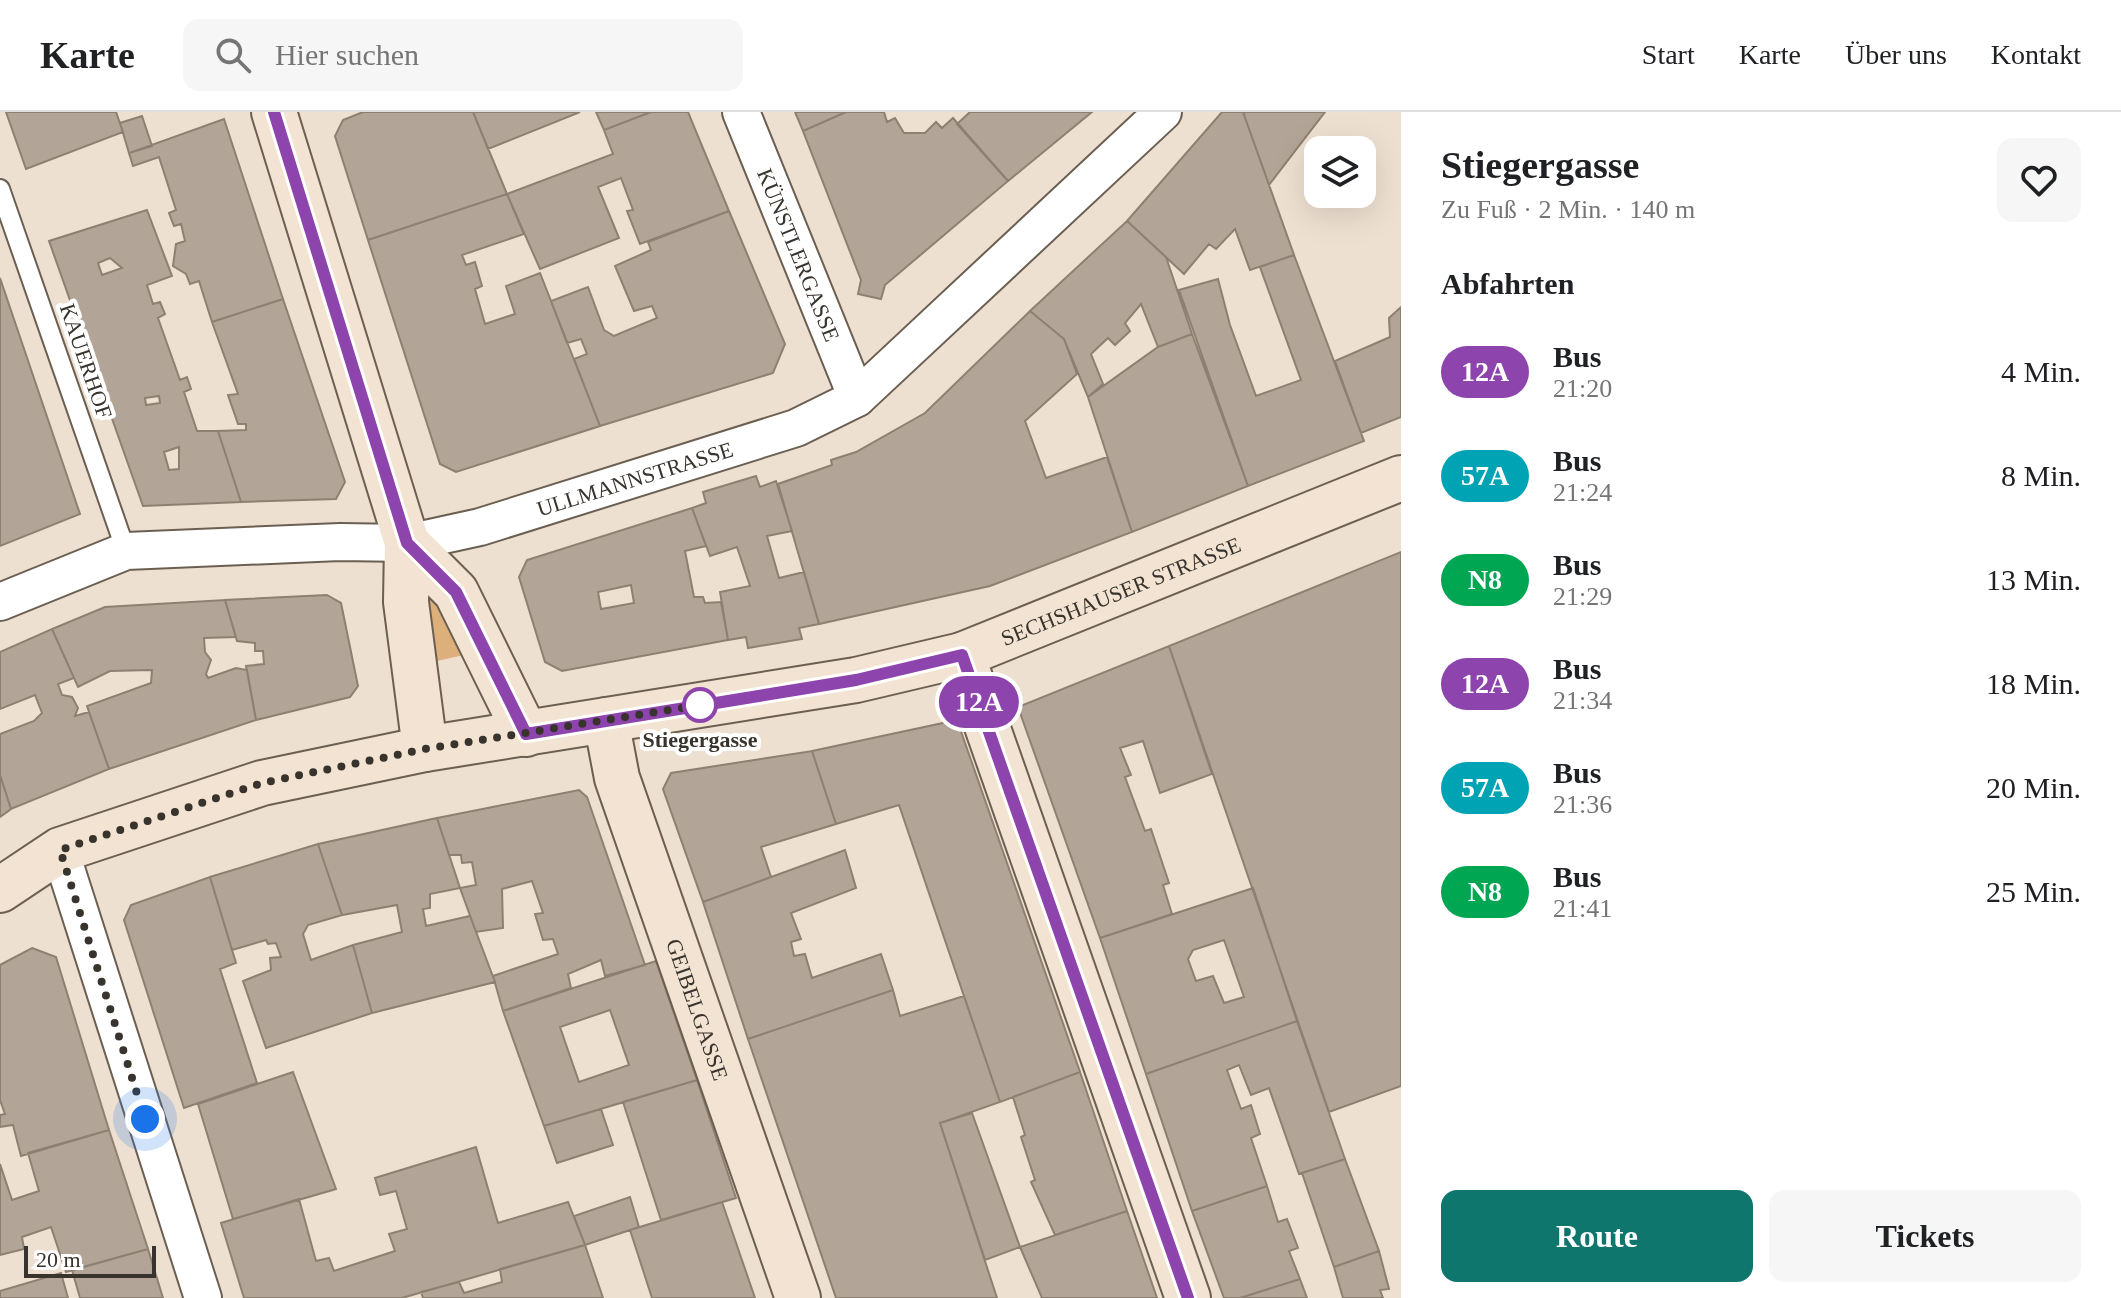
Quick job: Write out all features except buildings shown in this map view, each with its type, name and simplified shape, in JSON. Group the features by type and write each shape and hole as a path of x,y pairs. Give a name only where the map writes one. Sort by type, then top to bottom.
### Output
{"street":[{"path":"274,112 407,543 406,602 425,749"},
{"name":"KÜNSTLERGASSE","path":"741,112 857,398"},
{"name":"ULLMANNSTRASSE","path":"0,602 126,551 340,542 407,543 516,517 796,428 857,398 1163,112"},
{"name":"SECHSHAUSER STRASSE","path":"0,890 60,850 262,783 425,749 856,680 962,655 1401,478"},
{"path":"407,543 456,592 526,734"},
{"path":"962,655 1188,1298"},
{"name":"GEIBELGASSE","path":"606,720 617,778 798,1298"},
{"path":"60,850 203,1298"}],"lane":[{"name":"KAUERHOF","path":"0,189 126,551"}],"shaded area":[{"path":"429,598 435,598 464,655 437,661"}],"bus line":[{"name":"12A","path":"274,112 407,543 456,592 526,734 856,680 962,655 1188,1298"}],"place":[{"name":"Stiegergasse","path":"700,705"}],"route":[{"path":"145,1119 60,850 262,783 425,749 700,705"}]}
